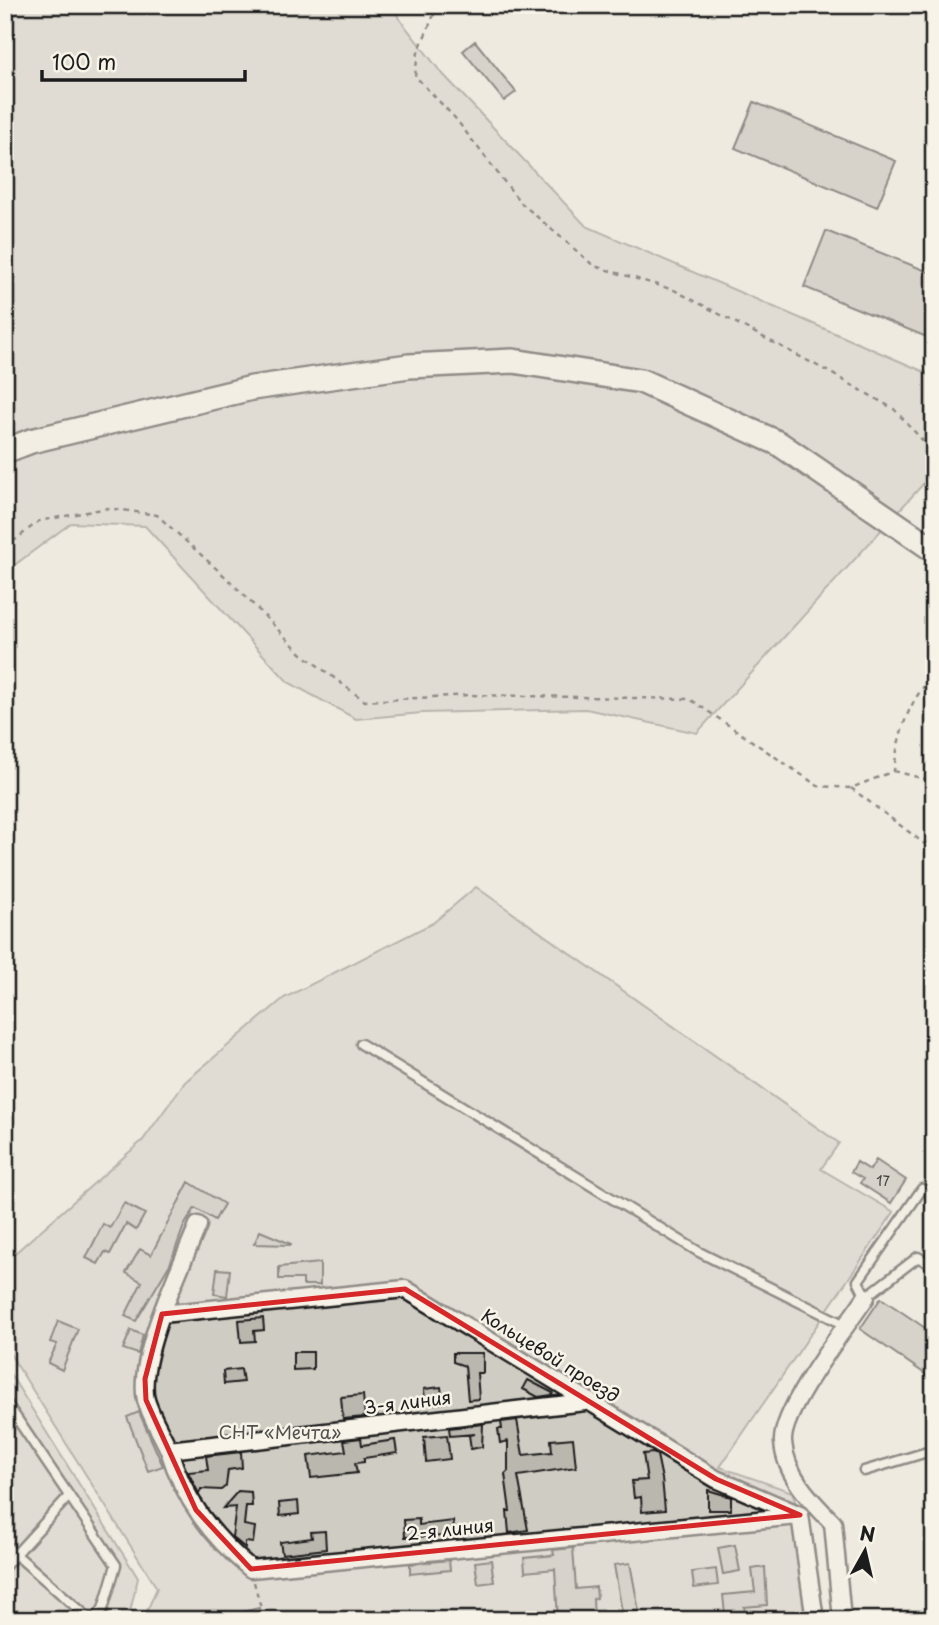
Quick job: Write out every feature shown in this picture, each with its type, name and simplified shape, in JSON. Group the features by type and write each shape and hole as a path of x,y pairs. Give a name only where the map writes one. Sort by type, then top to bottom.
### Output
{"street":[{"path":"5,451 31,441 252,388 409,366 513,361 642,381 778,443 934,550"},
{"path":"198,1225 162,1314 145,1379 146,1400 169,1450 179,1484 214,1536 251,1569"},
{"name":"Кольцевой проезд","path":"162,1314 405,1289 585,1402 716,1479 800,1515"},
{"path":"842,1620 834,1523 811,1501 788,1467 782,1440 791,1410 866,1297"},
{"name":"3-я линия","path":"169,1450 585,1402"},
{"path":"800,1515 815,1620"},
{"name":"2-я линия","path":"251,1569 800,1515"}],"lane":[{"path":"361,1044 699,1252 847,1326"},
{"path":"922,1189 858,1280 866,1297 918,1257 934,1267"},
{"path":"5,1545 92,1620 103,1609 117,1565 7,1407"},
{"path":"864,1471 934,1450"},
{"path":"5,1566 69,1496"}],"path":[{"path":"438,5 418,52 415,75 455,118 520,202 594,266 674,290 894,409 934,453"},
{"path":"5,548 39,521 108,508 157,515 230,581 301,653 365,701 469,695 690,699 818,786 851,788 894,771 925,779 934,785"},
{"path":"894,771 898,733 923,686 934,675"},
{"path":"851,788 934,851"},
{"path":"251,1569 264,1620"}],"highlighted area":[{"path":"405,1289 716,1479 800,1515 251,1569 196,1510 146,1400 145,1379 162,1314"}],"green space":[{"path":"5,5 394,5 398,17 440,71 586,226 934,376 934,472 697,733 586,709 422,713 356,719 288,682 145,526 71,523 5,572"},
{"name":"СНТ «Мечта»","path":"476,887 839,1143 821,1169 894,1212 720,1467 792,1492 800,1515 815,1620 143,1620 157,1588 5,1346 5,1262 143,1140 185,1082 284,998 433,923"},
{"path":"5,1366 138,1578 128,1620 5,1620"}],"building":[{"path":"475,41 516,92 504,101 463,51"},
{"path":"754,102 896,161 877,207 735,148"},
{"path":"826,231 934,274 934,340 804,287"},
{"path":"876,1160 906,1180 891,1203 860,1183 863,1179 851,1172 857,1162 870,1170"},
{"path":"189,1182 224,1204 215,1220 195,1208 184,1226 170,1264 136,1321 125,1316 142,1282 126,1273 140,1249 151,1255"},
{"path":"124,1203 145,1214 136,1230 126,1224 110,1254 105,1252 98,1264 86,1258 103,1224 110,1228"},
{"path":"260,1231 291,1244 291,1245 254,1244"},
{"path":"320,1263 320,1285 303,1285 303,1279 279,1279 279,1267"},
{"path":"217,1269 230,1270 227,1296 214,1294"},
{"path":"881,1298 934,1334 934,1380 860,1329"},
{"path":"263,1318 264,1330 254,1331 255,1341 241,1342 239,1320"},
{"path":"58,1321 78,1329 62,1370 48,1363 57,1344 50,1342"},
{"path":"131,1330 143,1335 138,1354 123,1349"},
{"path":"293,1352 313,1352 313,1369 293,1370"},
{"path":"453,1353 483,1353 483,1373 477,1373 479,1399 468,1400 465,1366 453,1362"},
{"path":"241,1369 243,1382 224,1384 223,1371"},
{"path":"528,1380 553,1393 552,1395 538,1397 523,1389"},
{"path":"441,1387 443,1403 425,1404 424,1389"},
{"path":"363,1395 365,1417 343,1419 341,1397"},
{"path":"139,1412 163,1466 148,1471 127,1417"},
{"path":"517,1420 523,1455 552,1452 551,1440 573,1438 576,1467 518,1476 528,1530 509,1533 507,1511 510,1511 505,1474 508,1471 508,1441 500,1443 498,1429 502,1429 501,1422"},
{"path":"483,1424 482,1447 471,1449 469,1435 475,1434 450,1436 449,1428"},
{"path":"447,1435 450,1459 426,1462 424,1437"},
{"path":"361,1438 362,1445 395,1440 397,1453 364,1458 364,1462 355,1463 357,1473 311,1478 308,1456 346,1451 344,1440"},
{"path":"241,1452 242,1468 228,1470 226,1486 221,1490 201,1489 199,1494 188,1472 208,1470 206,1456"},
{"path":"643,1454 657,1455 665,1510 642,1512 641,1497 634,1498 632,1481 647,1480"},
{"path":"708,1490 731,1497 731,1510 708,1510"},
{"path":"238,1491 251,1492 252,1506 246,1506 244,1525 255,1527 253,1543 245,1542 245,1548 232,1537 236,1507 223,1508"},
{"path":"298,1501 299,1514 280,1516 279,1503"},
{"path":"419,1519 419,1525 453,1521 455,1536 405,1537 404,1520"},
{"path":"325,1531 326,1549 282,1554 280,1542 312,1538 311,1532"},
{"path":"735,1545 740,1571 723,1574 718,1548"},
{"path":"573,1548 576,1589 596,1587 597,1598 593,1599 594,1620 558,1620 555,1569 525,1572 524,1558 554,1555 553,1550"},
{"path":"449,1560 450,1570 410,1574 410,1564"},
{"path":"491,1560 494,1582 478,1584 475,1562"},
{"path":"630,1563 639,1611 622,1612 614,1565"},
{"path":"765,1567 767,1605 744,1607 745,1612 725,1614 723,1595 755,1592 752,1569"},
{"path":"716,1569 718,1585 694,1588 692,1572"},
{"path":"259,1608 261,1620 229,1620 229,1615"}]}
